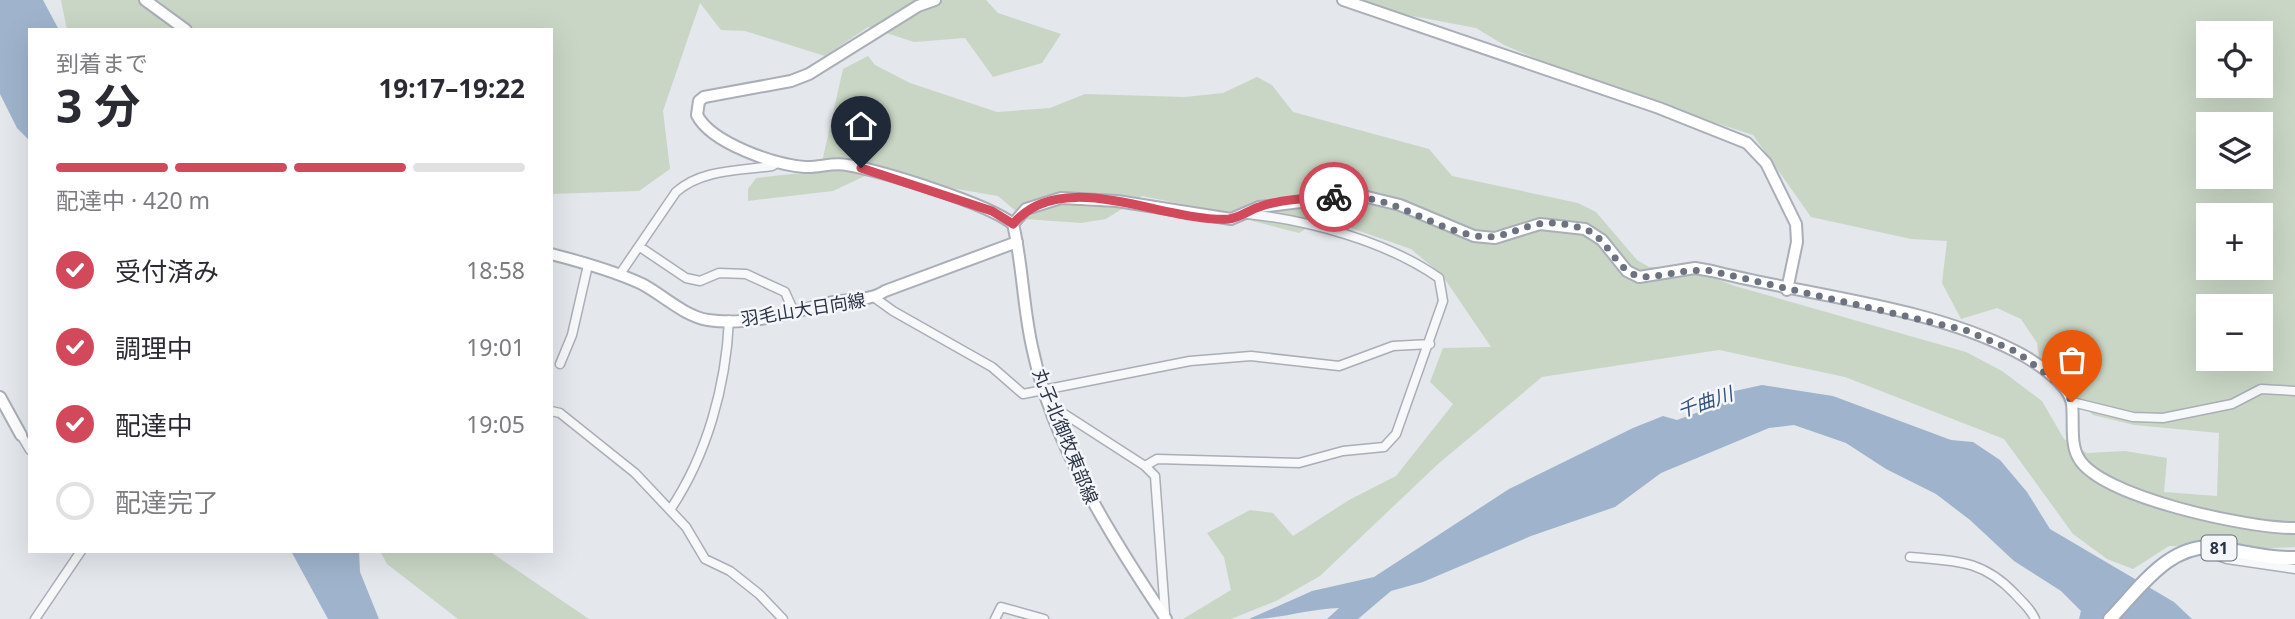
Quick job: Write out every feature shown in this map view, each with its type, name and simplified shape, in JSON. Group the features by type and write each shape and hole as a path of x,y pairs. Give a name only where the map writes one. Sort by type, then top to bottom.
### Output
{"main road":[{"path":"145,0 183,28"},
{"path":"935,0 918,6 809,74 782,82 712,93 698,101 697,115 715,136 779,162 806,167 835,163 861,168 992,211 1013,224 1026,209 1061,198 1117,201 1231,219 1247,214 1259,206 1359,195 1400,205 1474,236 1495,238 1540,223 1585,229 1602,240 1627,271 1639,277 1695,268 1965,330 2017,352 2062,386 2072,402 2076,455 2088,470 2103,480 2177,508 2258,527 2295,528"},
{"path":"1343,0 1659,108 1747,143 1766,163 1796,224 1797,242 1787,290"},
{"name":"丸子北御牧東部線","path":"1013,224 1032,351 1044,393 1102,522 1166,619"},
{"name":"羽毛山大日向線","path":"553,255 620,274 694,316 729,320 794,312 842,299 875,298 885,291 1017,242"},
{"path":"0,397 21,435"},
{"name":"81","path":"2110,619 2175,555 2197,546 2295,558"}],"street":[{"path":"620,274 676,192 687,183 702,176 772,166 779,162"},
{"path":"1145,466 1157,459 1299,463 1343,451 1384,447 1396,434 1443,301 1439,278 1422,266 1359,239 1247,214"},
{"path":"640,247 686,278 700,281 719,274 746,274 785,292 794,312"},
{"path":"560,364 572,335 587,265"},
{"path":"875,298 992,367 1023,394 1044,393 1191,361 1251,356 1339,366 1392,346 1430,344"},
{"path":"670,510 688,484 703,449 727,356 729,320"},
{"path":"2072,402 2133,417 2163,418 2232,404 2261,388 2295,391"},
{"path":"1049,404 1145,466 1157,482 1166,619"},
{"path":"553,412 559,413 635,473 686,527 705,559 730,571 759,594 783,619"},
{"path":"21,435 28,447"},
{"path":"2197,546 2227,559 2295,569"},
{"path":"35,619 80,553"},
{"path":"1910,557 1965,562 1984,569 1999,578 2035,619"},
{"path":"995,619 1001,607 1044,619"}],"green space":[{"path":"61,0 986,0 998,13 1061,34 1042,63 993,77 965,38 914,42 868,27 825,56 745,31 721,30 700,3 663,111 670,169 639,191 553,194 553,28 67,28"},
{"path":"1363,0 2295,0 2295,547 2254,549 2169,546 2133,569 2107,559 2073,534 2004,439 1845,377 1719,350 1542,377 1438,464 1320,576 1276,601 1231,619 1183,619 1231,590 1224,557 1207,533 1250,510 1273,513 1293,536 1349,500 1396,476 1453,404 1430,382 1443,348 1491,347 1442,275 1411,249 1322,218 1299,233 1207,209 1142,196 1106,219 1081,223 1025,219 998,196 869,174 833,191 748,201 748,189 756,178 820,171 843,69 868,56 875,65 910,83 997,112 1050,108 1085,94 1185,97 1223,93 1257,77 1272,85 1293,112 1429,149 1452,176 1578,203 1596,212 1637,260 1649,267 1689,269 1735,286 1966,352 2002,371 2042,401 2064,439 2087,453 2125,451 2167,458 2164,492 2217,496 2219,433 2134,425 2093,415 2040,364 2037,343 2021,319 1997,308 1961,319 1942,283 1947,241 1911,239 1811,217 1753,135 1590,82 1504,45 1476,28 1402,14"},
{"path":"381,553 492,553 589,619 458,619 387,564"}],"water":[{"path":"0,0 43,0 58,28 28,28 28,139 17,128 0,94"},
{"path":"1762,385 1833,396 1951,440 1973,442 2000,460 2027,492 2050,529 2174,602 2192,619 2079,619 2081,611 2061,591 2014,561 1970,520 1936,494 1886,469 1846,443 1794,425 1769,428 1661,473 1615,507 1531,536 1423,582 1391,591 1358,619 1327,619 1339,608 1249,619 1312,591 1374,577 1509,489 1633,428 1663,416 1677,420 1707,409 1730,392"},
{"path":"292,553 359,553 360,572 379,619 328,619"}],"way so far":[{"path":"1334,197 1359,195 1400,205 1474,236 1495,238 1540,223 1557,223 1585,229 1602,240 1627,271 1639,277 1695,268 1965,330 2017,352 2062,386 2072,402"}],"route":[{"path":"861,168 992,211 1013,224 1026,209 1061,198 1117,201 1231,219 1247,214 1259,206 1334,197"}],"water label":[{"name":"千曲川","path":"1705,402"}]}
